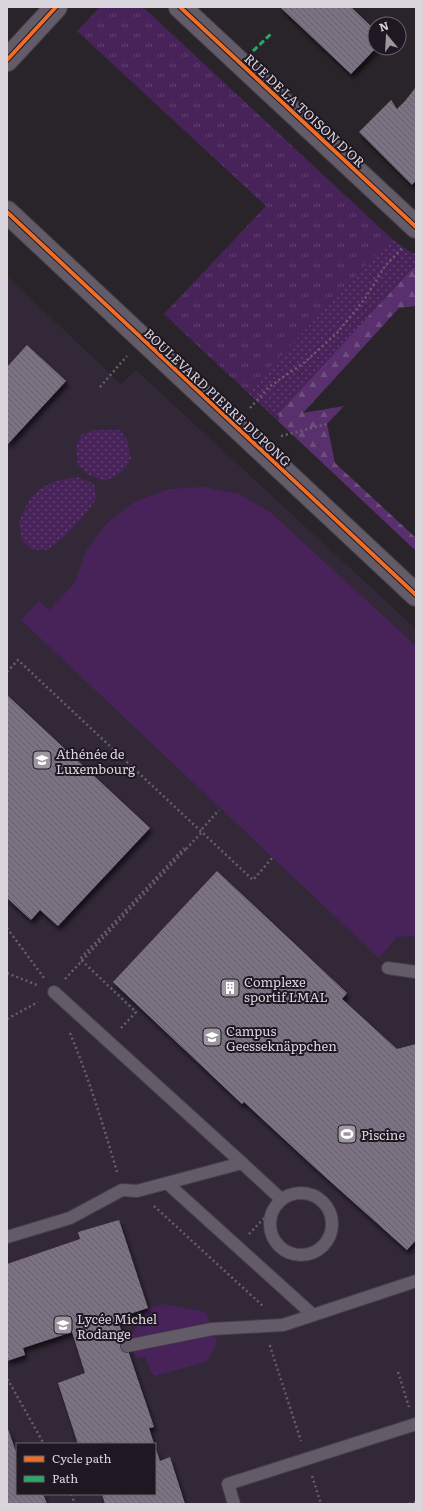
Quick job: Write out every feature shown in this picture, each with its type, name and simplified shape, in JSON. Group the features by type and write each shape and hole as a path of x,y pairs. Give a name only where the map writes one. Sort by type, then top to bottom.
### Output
{"street":[{"path":"7,60 56,7"},
{"name":"RUE DE LA TOISON D'OR","path":"180,7 412,235"},
{"name":"BOULEVARD PIERRE DUPONG","path":"7,212 416,595"}],"lane":[{"path":"388,968 416,972"},
{"path":"54,992 281,1199"},
{"path":"7,1237 70,1218 122,1190 137,1191 242,1163"},
{"path":"167,1183 313,1315"},
{"path":"301,1192 312,1194 321,1200 328,1208 332,1218 332,1230 328,1240 321,1248 312,1254 300,1256 290,1254 280,1248 273,1240 269,1230 269,1218 273,1208 281,1199 290,1194 301,1192"},
{"path":"127,1346 212,1328 283,1325 416,1282"},
{"path":"234,1504 228,1484 416,1424"}],"path":[{"path":"234,425 269,387 305,362 337,333 364,300 384,266 412,235"},
{"path":"100,387 142,339"},
{"path":"254,444 327,424"},
{"path":"7,672 18,660 253,880 273,857"},
{"path":"128,1020 136,1012 80,959 202,831 219,810"},
{"path":"65,980 185,849"},
{"path":"7,928 54,992"},
{"path":"7,973 54,992"},
{"path":"7,1019 38,1001"},
{"path":"88,1078 102,1118 122,1190"},
{"path":"137,1191 283,1325"},
{"path":"270,1346 289,1406"},
{"path":"398,1372 403,1390"},
{"path":"7,1381 8,1380 43,1443"},
{"path":"409,1504 416,1502"}],"shaded area":[{"name":"Campus Geesseknäppchen","path":"7,276 121,384 136,370 416,629 416,1504 7,1504"}],"green space":[{"path":"100,7 143,7 391,238 247,392 164,314 266,206 77,31"},
{"path":"391,238 416,255 416,267 412,269 279,413 279,422 247,392"},
{"path":"416,267 416,306 399,308 303,413 344,406 327,424 335,463 416,538 416,551 279,422 279,413 412,269"},
{"path":"95,430 120,430 127,440 131,458 122,472 106,481 89,475 78,465 76,447 81,435"},
{"path":"77,477 94,484 96,499 86,513 62,539 48,550 32,550 22,541 19,522 29,500 39,490 52,482"},
{"path":"205,487 239,494 270,512 416,646 416,936 397,937 379,958 21,620 39,601 49,610 74,584 86,551 108,522 136,501 169,489"},
{"path":"163,1304 206,1312 217,1344 206,1362 155,1376 151,1372 145,1357 136,1358 131,1342 132,1334 148,1308"}],"building":[{"path":"280,7 351,7 367,22 367,56 368,56 351,74"},
{"path":"416,87 416,180 412,185 359,132 391,100 397,109"},
{"path":"27,345 66,381 7,445 7,367"},
{"name":"Athénée de Luxembourg","path":"7,695 150,828 58,926 40,910 31,920 7,898"},
{"path":"217,871 347,993 342,999 397,1049 416,1044 416,1240 407,1250 244,1102 242,1104 113,982"},
{"name":"Lycée Michel Rodange","path":"119,1220 148,1308 117,1318 154,1427 149,1428 154,1443 78,1443 58,1383 85,1373 72,1332 23,1348 25,1355 7,1361 7,1264 80,1239 78,1232"},
{"path":"7,1426 16,1452 16,1495 43,1495 47,1504 7,1504"},
{"path":"156,1450 160,1461 170,1457 185,1504 105,1504 102,1495 156,1495"}],"marked path":[{"path":"253,51 271,34"}],"cycle path":[{"path":"7,60 56,7"},
{"path":"180,7 416,227"},
{"path":"7,212 416,595"}],"place":[{"name":"Athénée de Luxembourg","path":"42,760"},
{"name":"Complexe sportif LMAL","path":"230,988"},
{"name":"Campus Geesseknäppchen","path":"212,1037"},
{"name":"Piscine","path":"347,1134"},
{"name":"Lycée Michel Rodange","path":"63,1325"}]}
